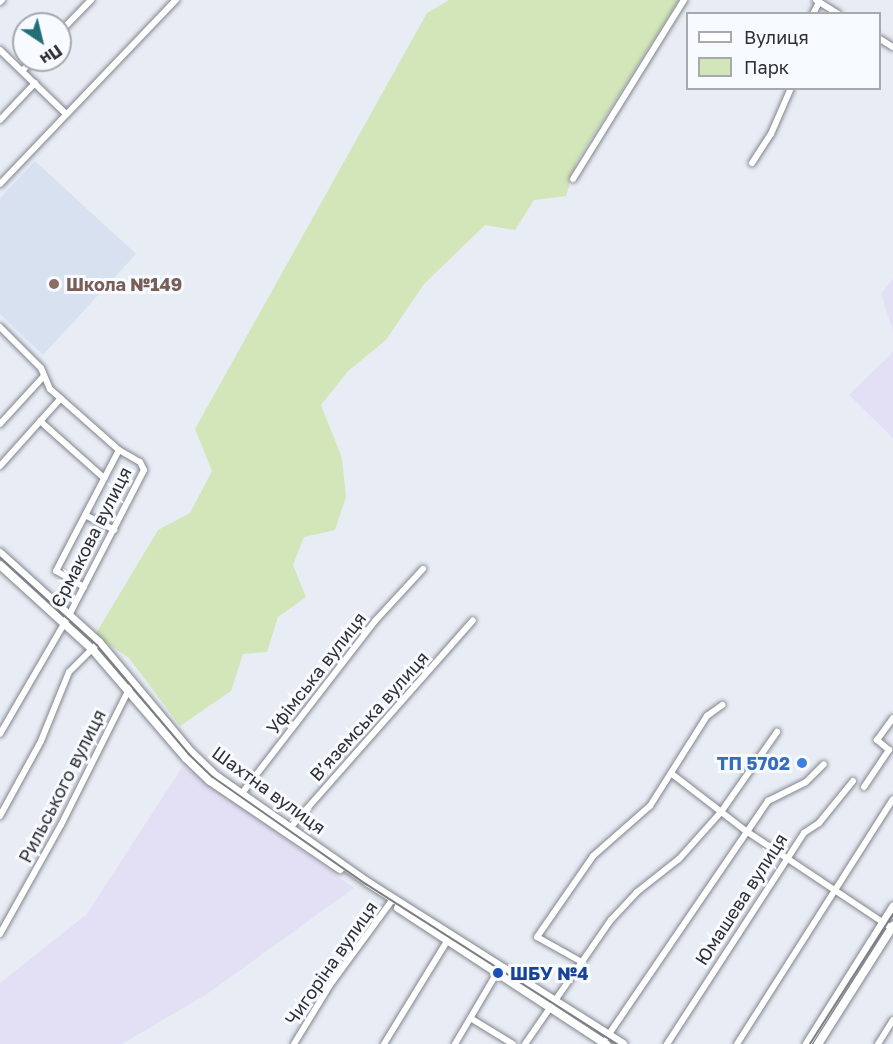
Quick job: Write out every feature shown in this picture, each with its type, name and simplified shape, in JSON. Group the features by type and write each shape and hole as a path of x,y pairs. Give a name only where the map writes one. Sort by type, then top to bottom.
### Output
{"main road":[{"name":"Шахтна вулиця","path":"0,553 99,642 191,753 240,796"},
{"name":"Шахтна вулиця","path":"0,565 93,650 186,758 447,941 552,1005 605,1041 623,1044"},
{"name":"Шахтна вулиця","path":"392,901 498,972"},
{"path":"807,1044 893,908"},
{"path":"818,1044 892,928"}],"street":[{"path":"72,20 91,0"},
{"path":"0,184 176,0"},
{"path":"573,179 684,0"},
{"path":"818,1 835,12"},
{"path":"0,50 12,61"},
{"path":"23,72 66,114"},
{"path":"0,120 35,82"},
{"path":"752,163 771,134 790,90"},
{"name":"Єрмакова вулиця","path":"0,327 41,368 44,376 61,398 119,450 140,462 144,470 69,614 0,734"},
{"path":"0,424 44,376"},
{"path":"0,466 61,398"},
{"path":"40,421 104,478"},
{"path":"84,586 56,571 119,450"},
{"path":"85,515 114,530"},
{"name":"Уфімська вулиця","path":"240,796 375,621 423,568"},
{"name":"В’яземська вулиця","path":"289,829 473,620"},
{"path":"0,816 41,741 69,672 77,661 93,650 99,642"},
{"name":"Рильського вулиця","path":"0,934 61,825 133,682"},
{"path":"580,961 537,937 592,856 650,806 708,716 722,705"},
{"path":"864,787 889,750 878,740 893,718"},
{"path":"525,1044 580,961 637,892 679,859 721,812 777,732"},
{"path":"605,1041 768,801 806,782 824,764"},
{"path":"672,774 746,831 892,928"},
{"name":"Юмашева вулиця","path":"667,1044 804,832 819,823 853,781"},
{"path":"737,1044 833,890 893,800"},
{"name":"Чигоріна вулиця","path":"294,1044 330,985 392,901"},
{"path":"384,1044 447,941"},
{"path":"455,1044 498,972"},
{"path":"472,1019 513,1044"},
{"path":"878,1044 893,1020"}],"shaded area":[{"name":"Школа №149","path":"35,161 136,254 43,355 0,314 0,198"},
{"path":"893,279 893,332 881,293"},
{"path":"893,352 893,438 849,395"},
{"path":"183,766 354,888 207,994 122,1044 0,1044 0,983 86,915"}],"green space":[{"path":"449,0 679,0 577,161 566,196 534,200 515,230 485,225 424,284 386,340 348,371 321,405 342,458 346,497 335,530 304,537 293,565 306,597 278,617 267,652 243,654 231,691 180,726 129,658 95,635 158,530 190,513 212,471 195,429 427,13"}],"tram line":[{"path":"0,557 97,645 189,754 213,777 366,884 617,1044"},
{"path":"810,1044 893,914"}],"place":[{"name":"Школа №149","path":"54,284"},
{"name":"ТП 5702","path":"802,763"},
{"name":"ШБУ №4","path":"498,973"}]}
